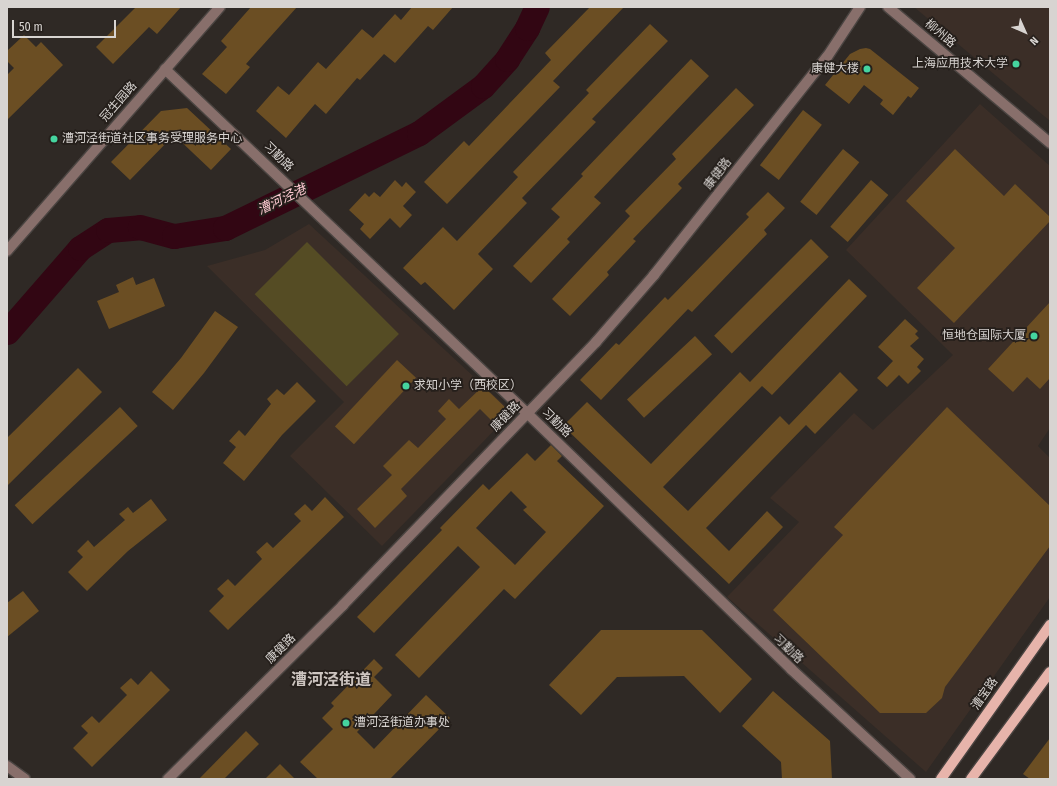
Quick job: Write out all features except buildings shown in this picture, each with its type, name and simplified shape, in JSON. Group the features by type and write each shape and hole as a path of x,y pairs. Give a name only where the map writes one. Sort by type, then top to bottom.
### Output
{"main road":[{"name":"漕宝路","path":"941,779 1050,625"},
{"path":"971,779 1050,672"}],"street":[{"name":"冠生园路","path":"7,251 220,7"},
{"name":"康健路","path":"168,779 343,605 596,342 654,275 827,57 860,7"},
{"name":"柳州路","path":"888,7 1050,143"},
{"name":"习勤路","path":"165,69 274,170 528,414 740,621 910,779"},
{"path":"7,766 25,779"}],"shaded area":[{"name":"上海应用技术大学","path":"914,7 1050,7 1050,121"},
{"path":"980,104 1050,166 1050,428 1038,446 1050,458 1050,597 926,772 727,597 799,522 770,498 854,413 873,430 953,355 846,250"},
{"name":"求知小学（西校区）","path":"309,224 512,412 382,546 290,456 344,402 207,266 265,250"},
{"path":"307,242 399,334 347,386 255,294"}],"waterway":[{"name":"漕河泾港","path":"7,332 80,248 108,230 140,227 174,236 225,228 419,133 483,86 507,59 527,28 537,7"}],"place":[{"name":"上海应用技术大学","path":"1016,64"},
{"name":"康健大楼","path":"867,69"},
{"name":"漕河泾街道社区事务受理服务中心","path":"54,139"},
{"name":"恒地仓国际大厦","path":"1034,336"},
{"name":"求知小学（西校区）","path":"406,386"},
{"name":"漕河泾街道办事处","path":"346,723"}],"district":[{"name":"漕河泾街道","path":"331,680"}]}
